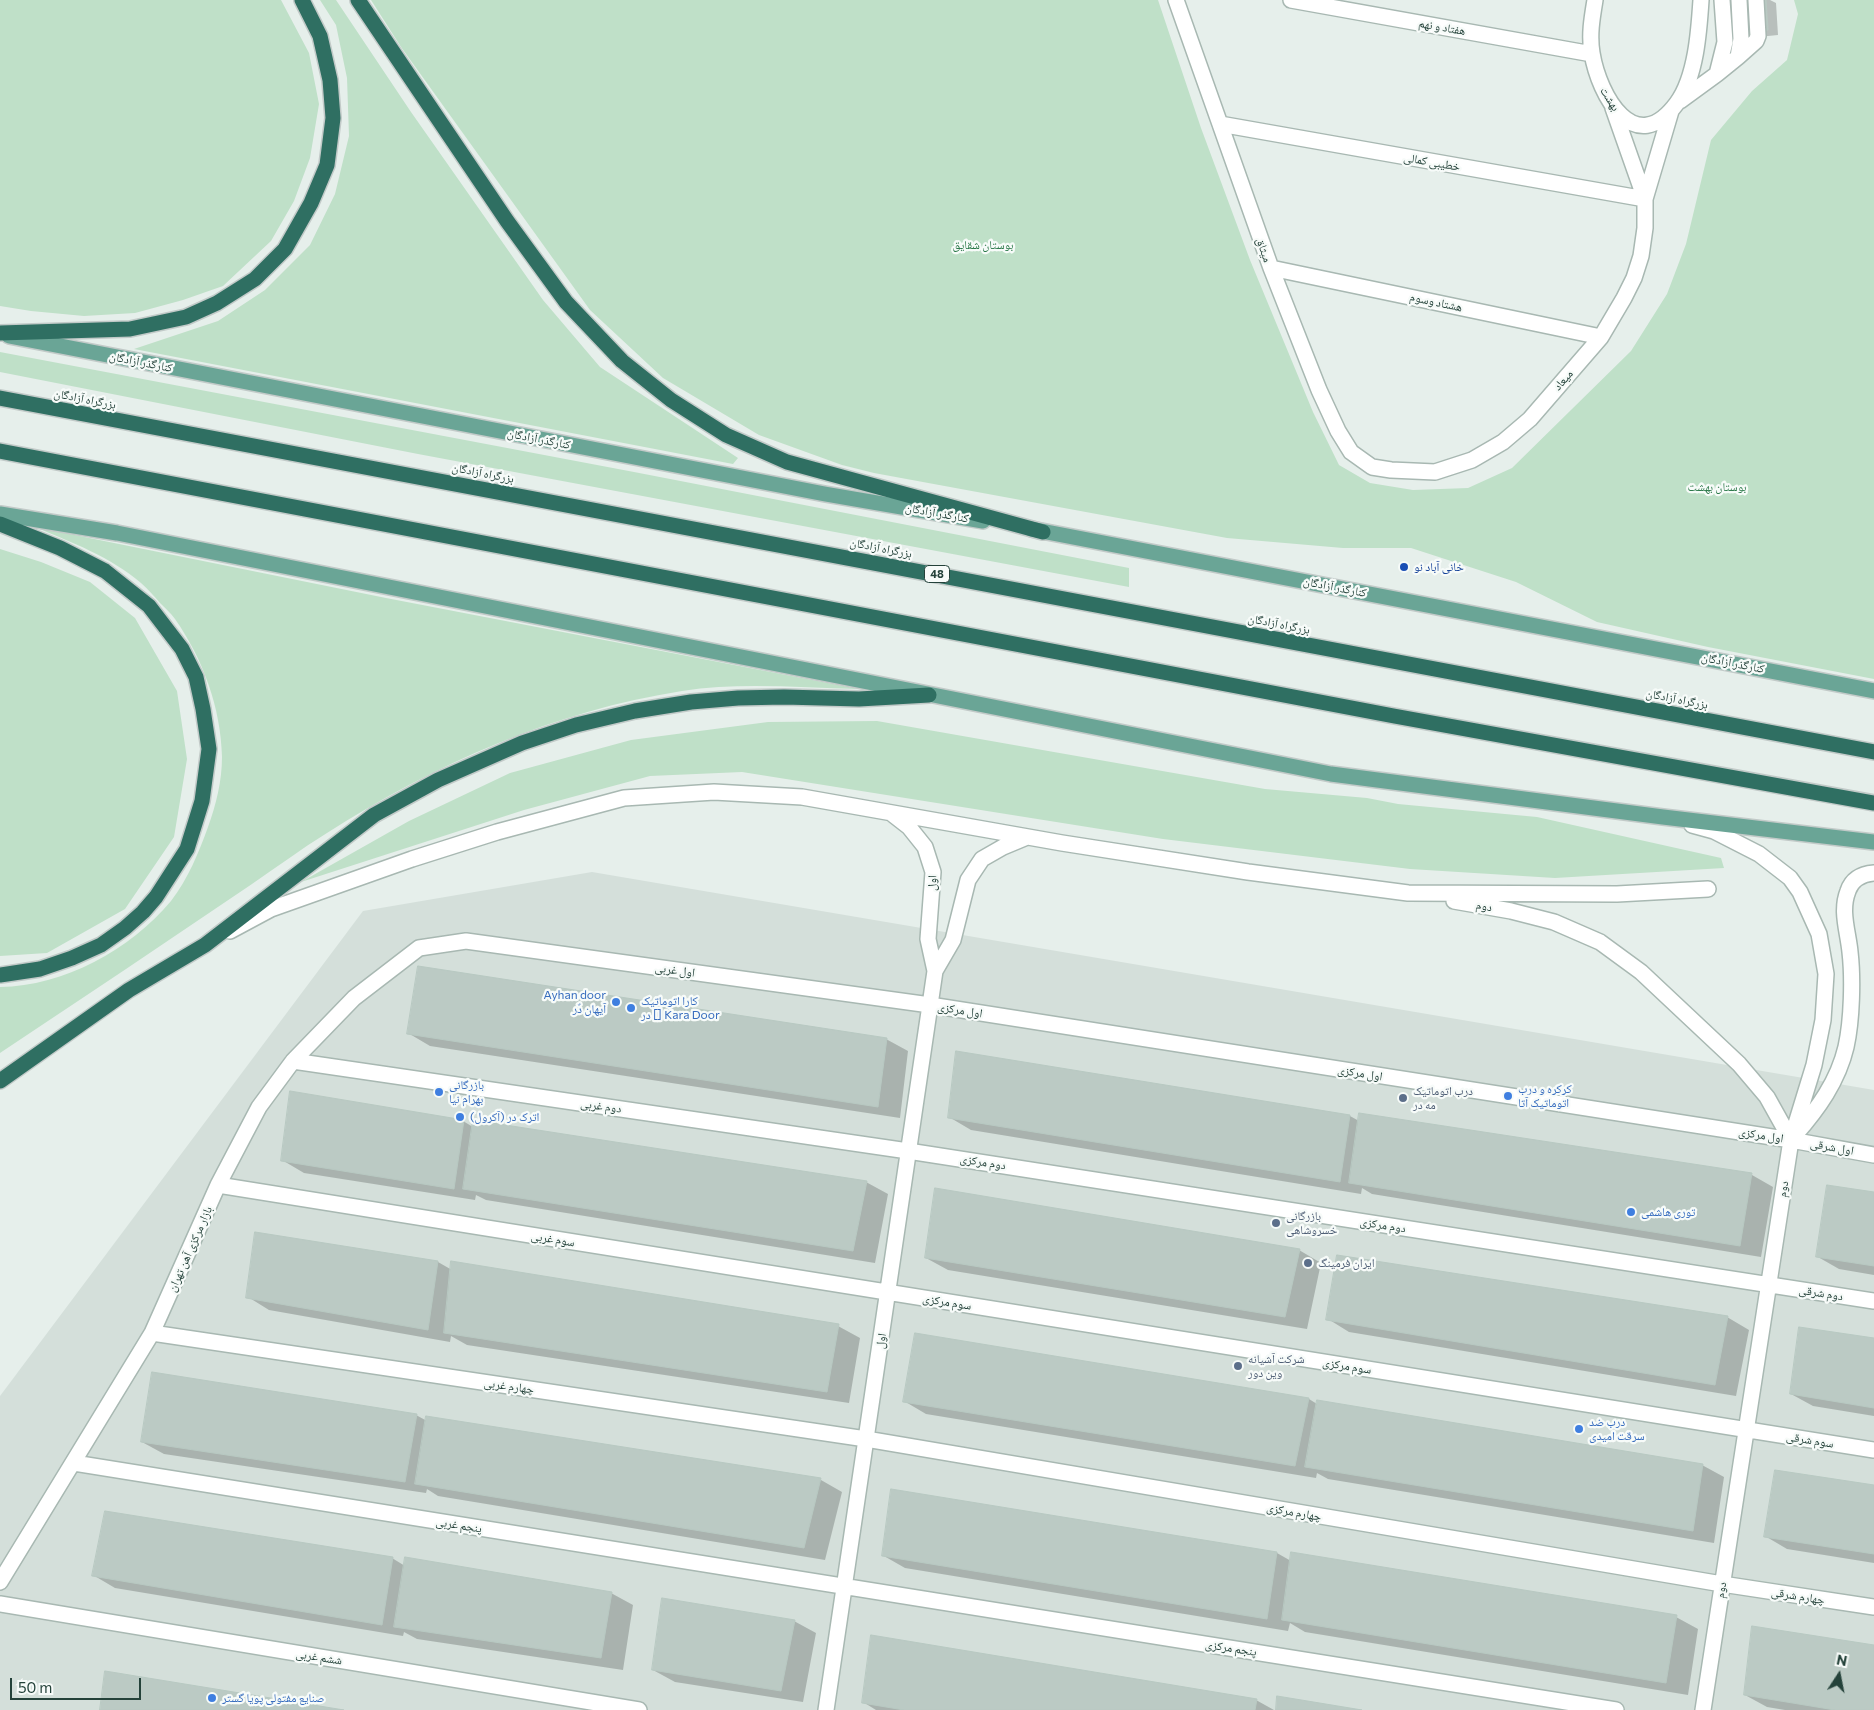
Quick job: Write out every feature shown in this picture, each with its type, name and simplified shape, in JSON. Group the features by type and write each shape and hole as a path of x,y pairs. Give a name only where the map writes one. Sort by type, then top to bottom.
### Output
{"highway":[{"path":"0,334 130,329 186,317 217,303 255,279 285,249 311,203 327,165 333,118 330,80 320,36 302,0"},
{"path":"358,0 507,221 566,302 622,361 671,400 726,435 787,462 1044,532"},
{"name":"بزرگراه آزادگان","path":"0,398 1874,752"},
{"path":"0,451 1364,711 1874,803"},
{"path":"0,524 60,548 105,571 149,606 182,649 196,677 209,749 202,801 187,848 169,878 143,912 125,928 101,944 72,958 40,969 0,975"},
{"path":"0,1081 129,990 205,945 374,815 438,780 522,743 585,723 635,711 692,702 738,698 859,699 930,695"}],"main road":[{"name":"کنارگذر آزادگان","path":"0,334 825,494 1044,532 1874,691"},
{"path":"0,514 117,532 1331,774 1874,842"}],"street":[{"name":"میثاق","path":"1176,0 1271,268 1319,390 1338,431 1351,452 1372,467 1391,470"},
{"name":"هفتاد و نهم","path":"1291,0 1592,54"},
{"name":"بهشت","path":"1595,0 1591,22 1592,54 1602,89 1612,107 1623,118 1634,124 1648,125 1664,118 1675,106 1756,41 1758,36 1756,0"},
{"path":"1645,199 1675,106 1692,68 1699,33 1701,0"},
{"path":"1716,74 1725,42 1722,0"},
{"path":"1738,0 1741,39 1738,57"},
{"path":"1612,107 1645,199"},
{"name":"خطیبی کمالی","path":"1220,124 1645,199"},
{"name":"میعاد","path":"1391,470 1434,472 1472,460 1503,442 1530,419 1601,336 1624,298 1634,278 1641,256 1645,228 1645,199"},
{"name":"هشتاد وسوم","path":"1271,268 1601,336"},
{"path":"205,945 271,908 498,832 624,798 714,792 802,797 1248,872 1408,893 1617,894 1708,889"},
{"name":"اول","path":"826,1710 935,971 928,939 933,872 924,847 909,827 888,811"},
{"path":"1663,817 1714,831 1759,854 1790,878 1800,892 1819,934 1826,974 1823,1020 1814,1065 1791,1140"},
{"name":"اول","path":"935,971 953,940 968,880 982,859 1028,836"},
{"path":"1791,1140 1815,1112 1836,1077 1846,1047 1851,1017 1850,953 1844,904 1848,890 1855,879 1874,873"},
{"name":"دوم","path":"1408,893 1511,911 1554,922 1600,942 1641,972 1739,1064 1767,1097 1791,1140 1703,1710"},
{"name":"اول غربی","path":"419,948 466,941 930,1005"},
{"name":"بازار مرکزی آهن تهران","path":"0,1582 152,1333 218,1185 259,1107 293,1061 354,998 419,948"},
{"name":"اول مرکزی","path":"930,1005 1791,1140"},
{"name":"دوم غربی","path":"293,1061 908,1151"},
{"name":"اول شرقی","path":"1791,1140 1874,1155"},
{"name":"دوم مرکزی","path":"908,1151 1769,1285"},
{"name":"سوم غربی","path":"218,1185 888,1293"},
{"name":"دوم شرقی","path":"1769,1285 1874,1300"},
{"name":"سوم مرکزی","path":"888,1293 1746,1430"},
{"name":"چهارم غربی","path":"152,1333 866,1439"},
{"name":"سوم شرقی","path":"1746,1430 1874,1450"},
{"name":"چهارم مرکزی","path":"866,1439 1722,1584"},
{"name":"پنجم غربی","path":"74,1463 845,1586"},
{"name":"چهارم شرقی","path":"1722,1584 1874,1607"},
{"name":"پنجم مرکزی","path":"845,1586 1616,1710"},
{"name":"ششم غربی","path":"0,1604 639,1710"}],"shaded area":[{"path":"592,872 1874,1090 1874,1710 0,1710 0,1396 363,911"}],"green space":[{"path":"0,0 281,0 309,53 319,104 310,158 294,201 271,241 223,286 183,300 135,313 84,316 0,306"},
{"path":"320,0 336,0 411,112 543,300 600,367 738,458 733,464 134,349 218,321 265,290 310,245 335,194 349,136 347,78 336,25"},
{"name":"بوستان شقایق","path":"371,0 1158,0 1201,128 1250,260 1313,412 1339,465 1370,483 1413,490 1468,488 1512,468 1631,351 1667,294 1686,244 1711,140 1752,91 1787,60 1798,14 1794,0 1874,0 1874,679 1708,647 1597,622 1516,582 1411,548 1343,548 1227,538 874,473 842,465 759,435 663,378 590,310 401,47"},
{"path":"0,352 1129,568 1129,587 418,454 0,372"},
{"path":"35,527 386,598 859,689 748,686 682,691 634,700 588,712 497,744 453,763 410,785 327,833 0,1053 0,987 48,980 94,962 136,935 155,919 171,901 188,875 205,836 216,802 222,766 218,720 209,685 185,634 173,617 144,585 117,565 63,538"},
{"path":"0,549 41,562 90,582 135,618 177,691 187,759 174,837 125,909 47,953 0,956"},
{"path":"877,721 1265,789 1537,817 1721,858 1724,868 1555,878 1410,869 1163,839 742,772 650,776 524,810 301,882 409,821 510,773 631,740 768,722"}],"building":[{"path":"1748,0 1766,0 1768,30 1751,31"},
{"path":"418,966 887,1038 878,1107 407,1034"},
{"path":"956,1051 1350,1115 1340,1182 948,1118"},
{"path":"290,1091 464,1120 454,1189 281,1161"},
{"path":"1359,1113 1752,1173 1740,1246 1349,1183"},
{"path":"473,1120 867,1181 853,1251 463,1189"},
{"path":"1827,1185 1874,1192 1874,1266 1816,1257"},
{"path":"935,1188 1300,1249 1285,1317 925,1258"},
{"path":"255,1232 438,1261 428,1330 246,1298"},
{"path":"1337,1255 1728,1316 1715,1385 1326,1320"},
{"path":"451,1261 839,1324 827,1392 444,1333"},
{"path":"1799,1327 1874,1338 1874,1408 1790,1394"},
{"path":"915,1333 1309,1398 1295,1466 903,1402"},
{"path":"152,1372 417,1414 405,1482 141,1442"},
{"path":"1317,1400 1703,1464 1693,1531 1305,1467"},
{"path":"426,1416 821,1478 804,1548 415,1484"},
{"path":"1775,1470 1874,1485 1874,1554 1764,1537"},
{"path":"891,1489 1277,1552 1267,1619 882,1556"},
{"path":"105,1511 393,1557 382,1625 92,1576"},
{"path":"1291,1552 1677,1615 1666,1683 1282,1620"},
{"path":"405,1557 612,1592 601,1658 394,1627"},
{"path":"662,1598 795,1620 781,1691 652,1670"},
{"path":"1752,1626 1874,1645 1874,1710 1835,1710 1744,1695"},
{"path":"871,1635 1257,1699 1255,1710 904,1710 862,1703"},
{"path":"105,1671 344,1710 100,1710"},
{"path":"1277,1696 1362,1710 1276,1710"}],"place":[{"name":"خانی آباد نو","path":"1404,567"},
{"name":"Ayhan door آیهان دٌر","path":"616,1002"},
{"name":"کارا اتوماتیک در [] Kara Door","path":"631,1008"},
{"name":"بازرگانی بهرام نیا","path":"439,1092"},
{"name":"کرکره و درب اتوماتیک آتا","path":"1508,1096"},
{"name":"درب اتوماتیک مه در","path":"1403,1098"},
{"name":"اترک در (آکرول)","path":"460,1117"},
{"name":"توری هاشمی","path":"1631,1212"},
{"name":"بازرگانی خسروشاهی","path":"1276,1223"},
{"name":"ایران فرمینگ","path":"1308,1263"},
{"name":"شرکت آشیانه وین دور","path":"1238,1366"},
{"name":"درب ضد سرقت امیدی","path":"1579,1429"},
{"name":"صنایع مفتولی پویا گستر","path":"212,1698"}],"park label":[{"name":"بوستان بهشت","path":"1717,487"}]}
